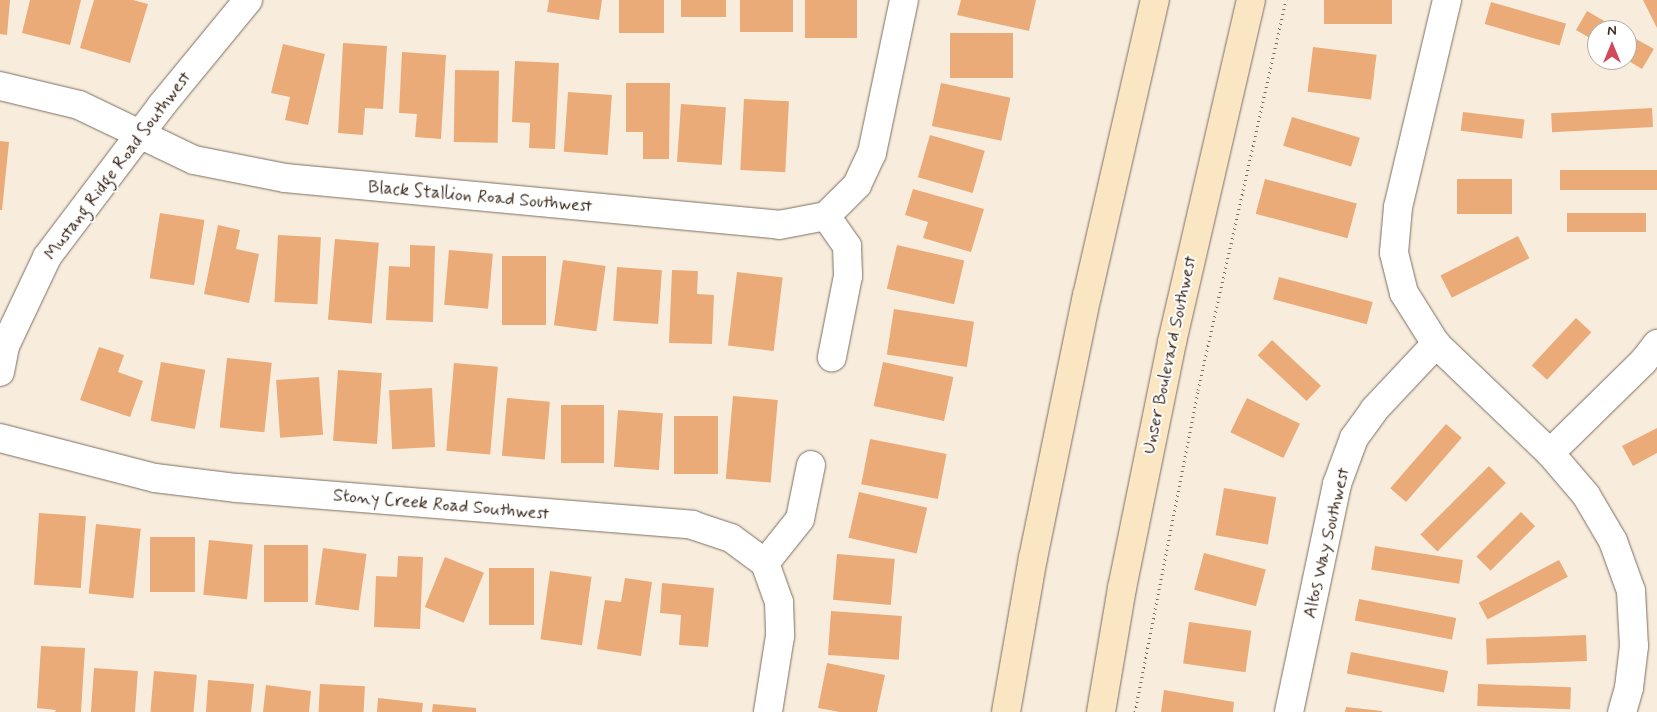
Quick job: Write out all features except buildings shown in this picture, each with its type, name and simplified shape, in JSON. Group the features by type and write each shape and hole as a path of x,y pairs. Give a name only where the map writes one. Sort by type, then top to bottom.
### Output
{"main road":[{"path":"1006,712 1033,558 1087,296 1155,0"},
{"name":"Unser Boulevard Southwest","path":"1101,712 1122,588 1172,342 1251,0"}],"street":[{"name":"Mustang Ridge Road Southwest","path":"0,372 4,346 47,257 140,133 248,0"},
{"path":"832,357 848,276 847,246 826,216 857,185 872,153 904,0"},
{"path":"1447,0 1398,207 1394,253 1404,293 1436,344 1550,453 1586,495 1613,541 1631,591 1634,646 1630,688 1622,712"},
{"name":"Black Stallion Road Southwest","path":"0,86 79,105 194,160 285,178 779,225 826,216"},
{"name":"Altos Way Southwest","path":"1288,712 1337,484 1354,438 1374,410 1436,344"},
{"path":"1550,453 1644,362 1657,344"},
{"name":"Stony Creek Road Southwest","path":"0,438 155,478 247,488 692,525 731,538 764,563"},
{"path":"768,712 780,636 778,602 764,563 800,519 811,465"}],"path":[{"path":"1135,712 1198,390 1286,0"}]}
